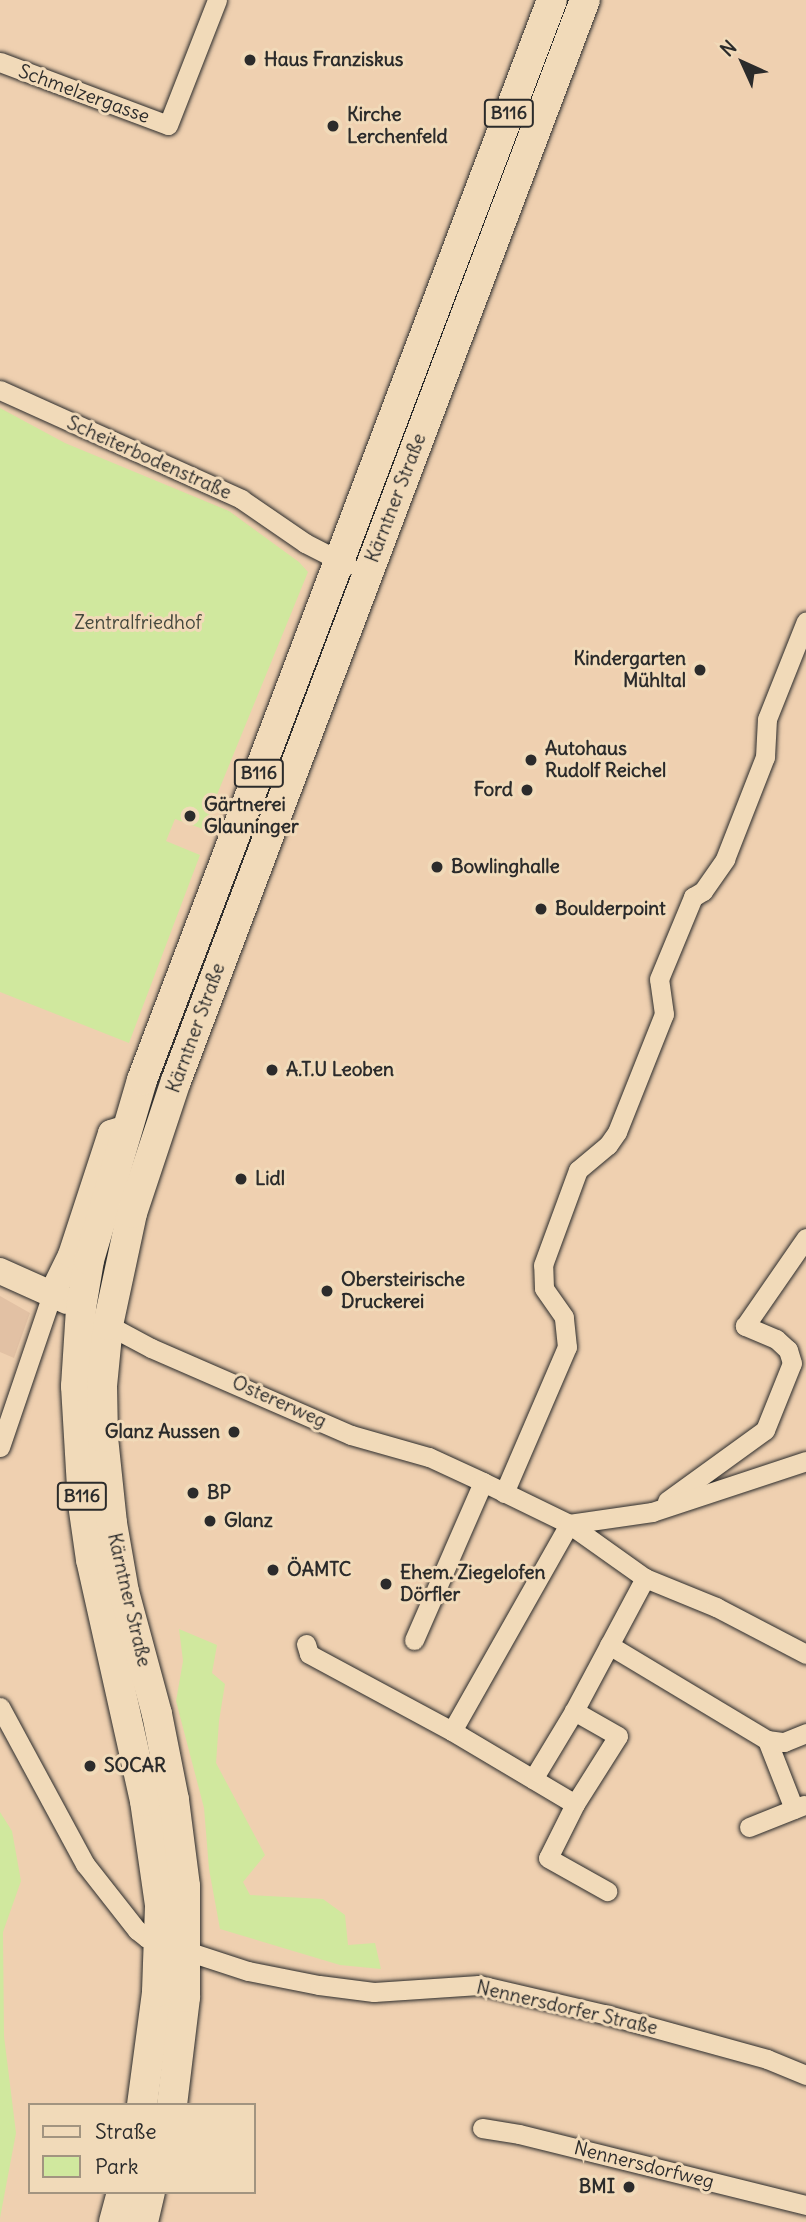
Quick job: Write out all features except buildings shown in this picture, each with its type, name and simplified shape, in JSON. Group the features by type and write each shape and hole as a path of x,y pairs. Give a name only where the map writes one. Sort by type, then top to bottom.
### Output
{"main road":[{"name":"Kärntner Straße","path":"142,2103 173,1947 160,1905 145,1801 91,1560 83,1504 76,1386 81,1308 89,1260 127,1128 168,1009 339,561 407,364 552,0"},
{"name":"Kärntner Straße","path":"172,2103 177,1814 157,1714 124,1592 112,1523 102,1386 108,1325 132,1213 153,1145 585,0"},
{"path":"52,1294 71,1255 111,1133 127,1128"},
{"name":"Ostererweg","path":"0,1271 81,1308 108,1325"},
{"path":"114,2222 121,2194"},
{"path":"143,2222 150,2194"}],"street":[{"name":"Schmelzergasse","path":"0,62 168,125 217,0"},
{"name":"Scheiterbodenstraße","path":"0,390 241,499 305,543 367,573"},
{"path":"504,1493 567,1347 564,1317 544,1288 543,1265 578,1170 608,1145 617,1132 663,1014 659,979 694,897 703,891 725,859 765,757 767,719 806,621"},
{"path":"652,1512 765,1430 792,1363 788,1350 776,1339 745,1326 806,1238"},
{"path":"0,1447 52,1294"},
{"name":"Ostererweg","path":"108,1325 151,1348 351,1435 429,1457 483,1482 569,1524 645,1578 716,1607 806,1654"},
{"path":"452,1731 569,1524 652,1512 806,1461"},
{"path":"414,1640 483,1482"},
{"path":"533,1779 645,1578"},
{"path":"306,1644 309,1654 452,1731 575,1804"},
{"path":"609,1645 767,1740 784,1742 806,1733"},
{"path":"0,1707 85,1864 137,1930 173,1947"},
{"path":"573,1711 618,1737 575,1804 548,1858 607,1891"},
{"path":"749,1826 800,1807 767,1740"},
{"name":"Nennersdorfer Straße","path":"173,1947 248,1971 319,1985 374,1992 479,1985 604,2014 767,2059 806,2075"},
{"name":"Nennersdorfweg","path":"482,2127 532,2137 806,2206"}],"shaded area":[{"path":"0,1296 30,1313 14,1358 0,1352"}],"green space":[{"name":"Zentralfriedhof","path":"0,408 65,443 229,511 299,562 308,572 203,829 175,819 166,841 200,855 129,1043 0,992"},
{"path":"179,1629 217,1645 212,1673 225,1684 216,1763 265,1855 243,1882 250,1895 323,1899 345,1915 348,1945 375,1943 381,1969 340,1965 220,1929 209,1869 204,1808 176,1701 183,1661"},
{"path":"0,1812 12,1831 21,1881 3,1932 4,2036 16,2133 0,2218"}],"place":[{"name":"Haus Franziskus","path":"250,60"},
{"name":"Kirche Lerchenfeld","path":"333,126"},
{"name":"Kindergarten Mühltal","path":"700,670"},
{"name":"Autohaus Rudolf Reichel","path":"531,760"},
{"name":"Ford","path":"527,790"},
{"name":"Gärtnerei Glauninger","path":"190,816"},
{"name":"Bowlinghalle","path":"437,867"},
{"name":"Boulderpoint","path":"541,909"},
{"name":"A.T.U Leoben","path":"272,1070"},
{"name":"Lidl","path":"241,1179"},
{"name":"Obersteirische Druckerei","path":"327,1291"},
{"name":"Glanz Aussen","path":"234,1432"},
{"name":"BP","path":"193,1493"},
{"name":"Glanz","path":"210,1521"},
{"name":"ÖAMTC","path":"273,1570"},
{"name":"Ehem. Ziegelofen Dörfler","path":"386,1584"},
{"name":"SOCAR","path":"90,1766"},
{"name":"BMI","path":"629,2187"}]}
